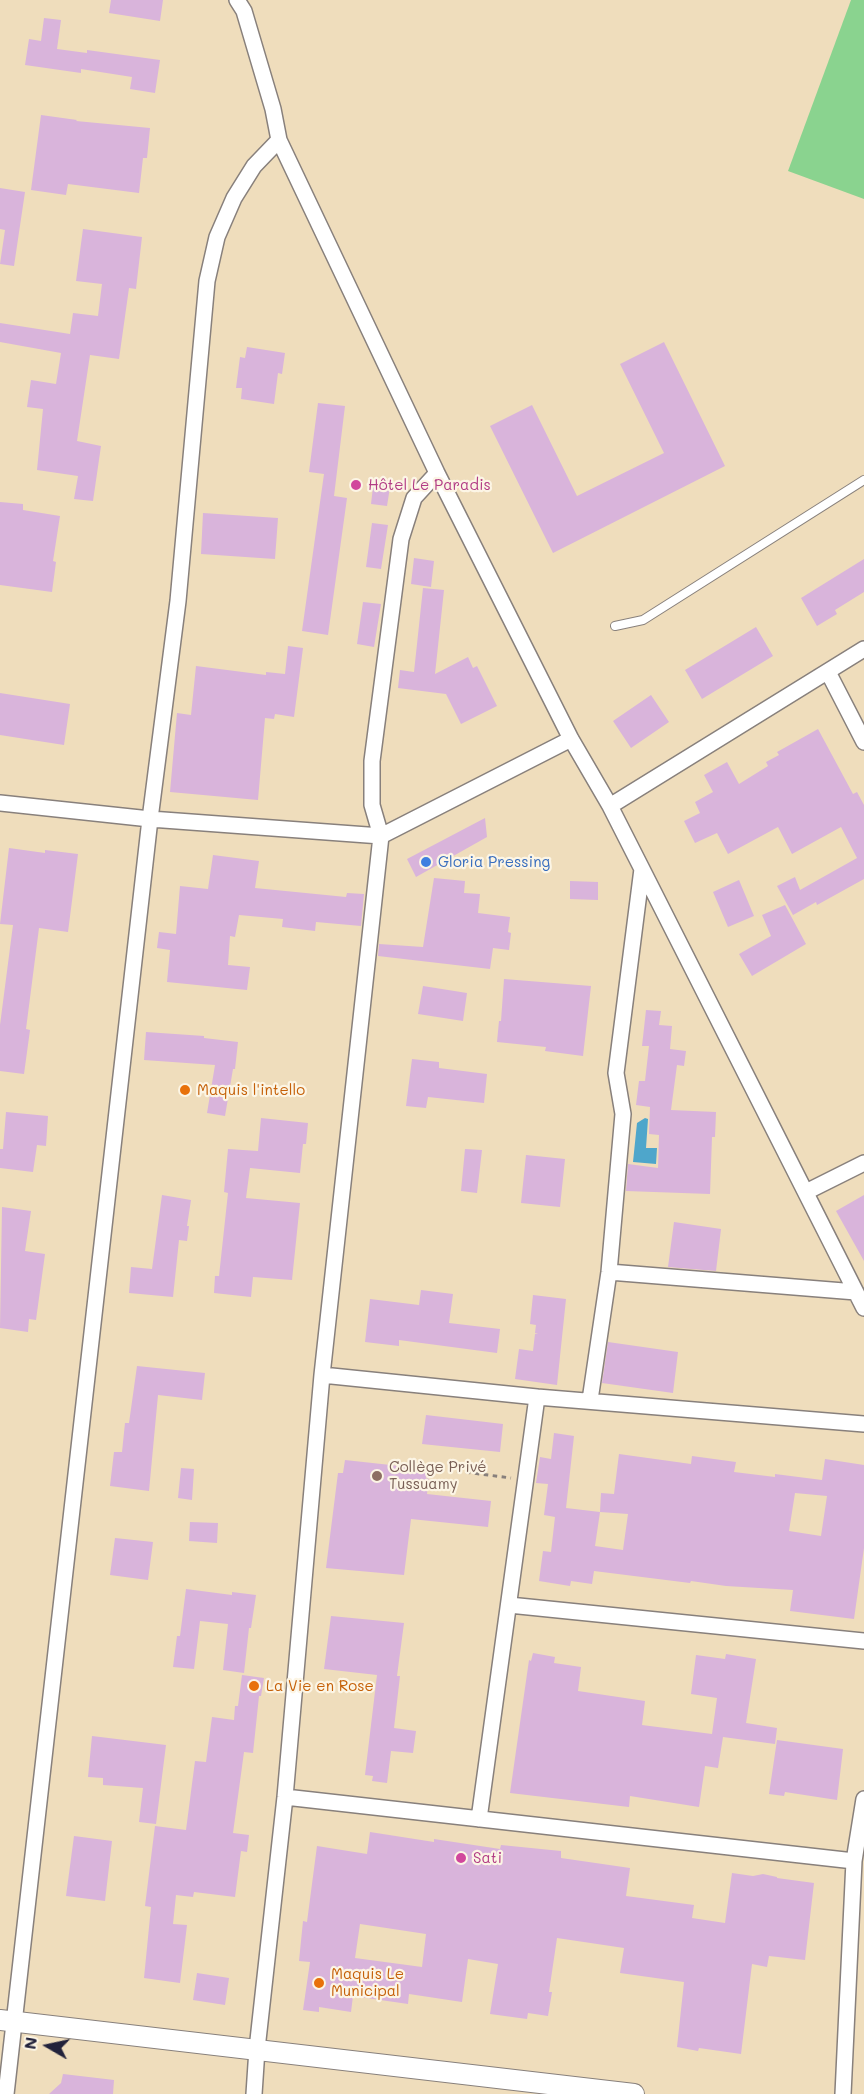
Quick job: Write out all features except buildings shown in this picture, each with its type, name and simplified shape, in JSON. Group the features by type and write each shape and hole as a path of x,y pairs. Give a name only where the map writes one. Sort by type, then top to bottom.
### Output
{"street":[{"path":"237,0 244,11 273,109 279,140 437,473 571,739 642,869 864,1308"},
{"path":"6,2094 6,2020 178,601 207,281 217,237 234,198 254,166 279,140"},
{"path":"254,2094 285,1797 322,1375 381,836 372,806 372,761 401,539 414,498 437,473"},
{"path":"609,806 864,649"},
{"path":"828,672 864,742"},
{"path":"0,802 150,819 381,836 571,739"},
{"path":"590,1400 609,1272 623,1114 616,1073 642,869"},
{"path":"806,1192 864,1163"},
{"path":"609,1272 856,1293"},
{"path":"322,1375 537,1397 864,1424"},
{"path":"479,1819 537,1397"},
{"path":"509,1605 864,1641"},
{"path":"285,1797 854,1861"},
{"path":"843,2094 854,1861 864,1799"},
{"path":"6,2020 257,2049 509,2087 634,2094"}],"lane":[{"path":"615,626 643,620 864,480"}],"path":[{"path":"457,1471 500,1476 524,1482"}],"green space":[{"path":"851,0 864,0 864,199 788,171"}],"water":[{"path":"645,1118 648,1119 646,1148 657,1148 656,1164 633,1162 637,1123"}],"place":[{"name":"Hôtel Le Paradis","path":"356,485"},
{"name":"Gloria Pressing","path":"426,862"},
{"name":"Maquis l'intello","path":"185,1090"},
{"name":"Collège Privé Tussuamy","path":"377,1476"},
{"name":"La Vie en Rose","path":"254,1686"},
{"name":"Sati","path":"461,1858"},
{"name":"Maquis Le Municipal","path":"319,1983"}]}
